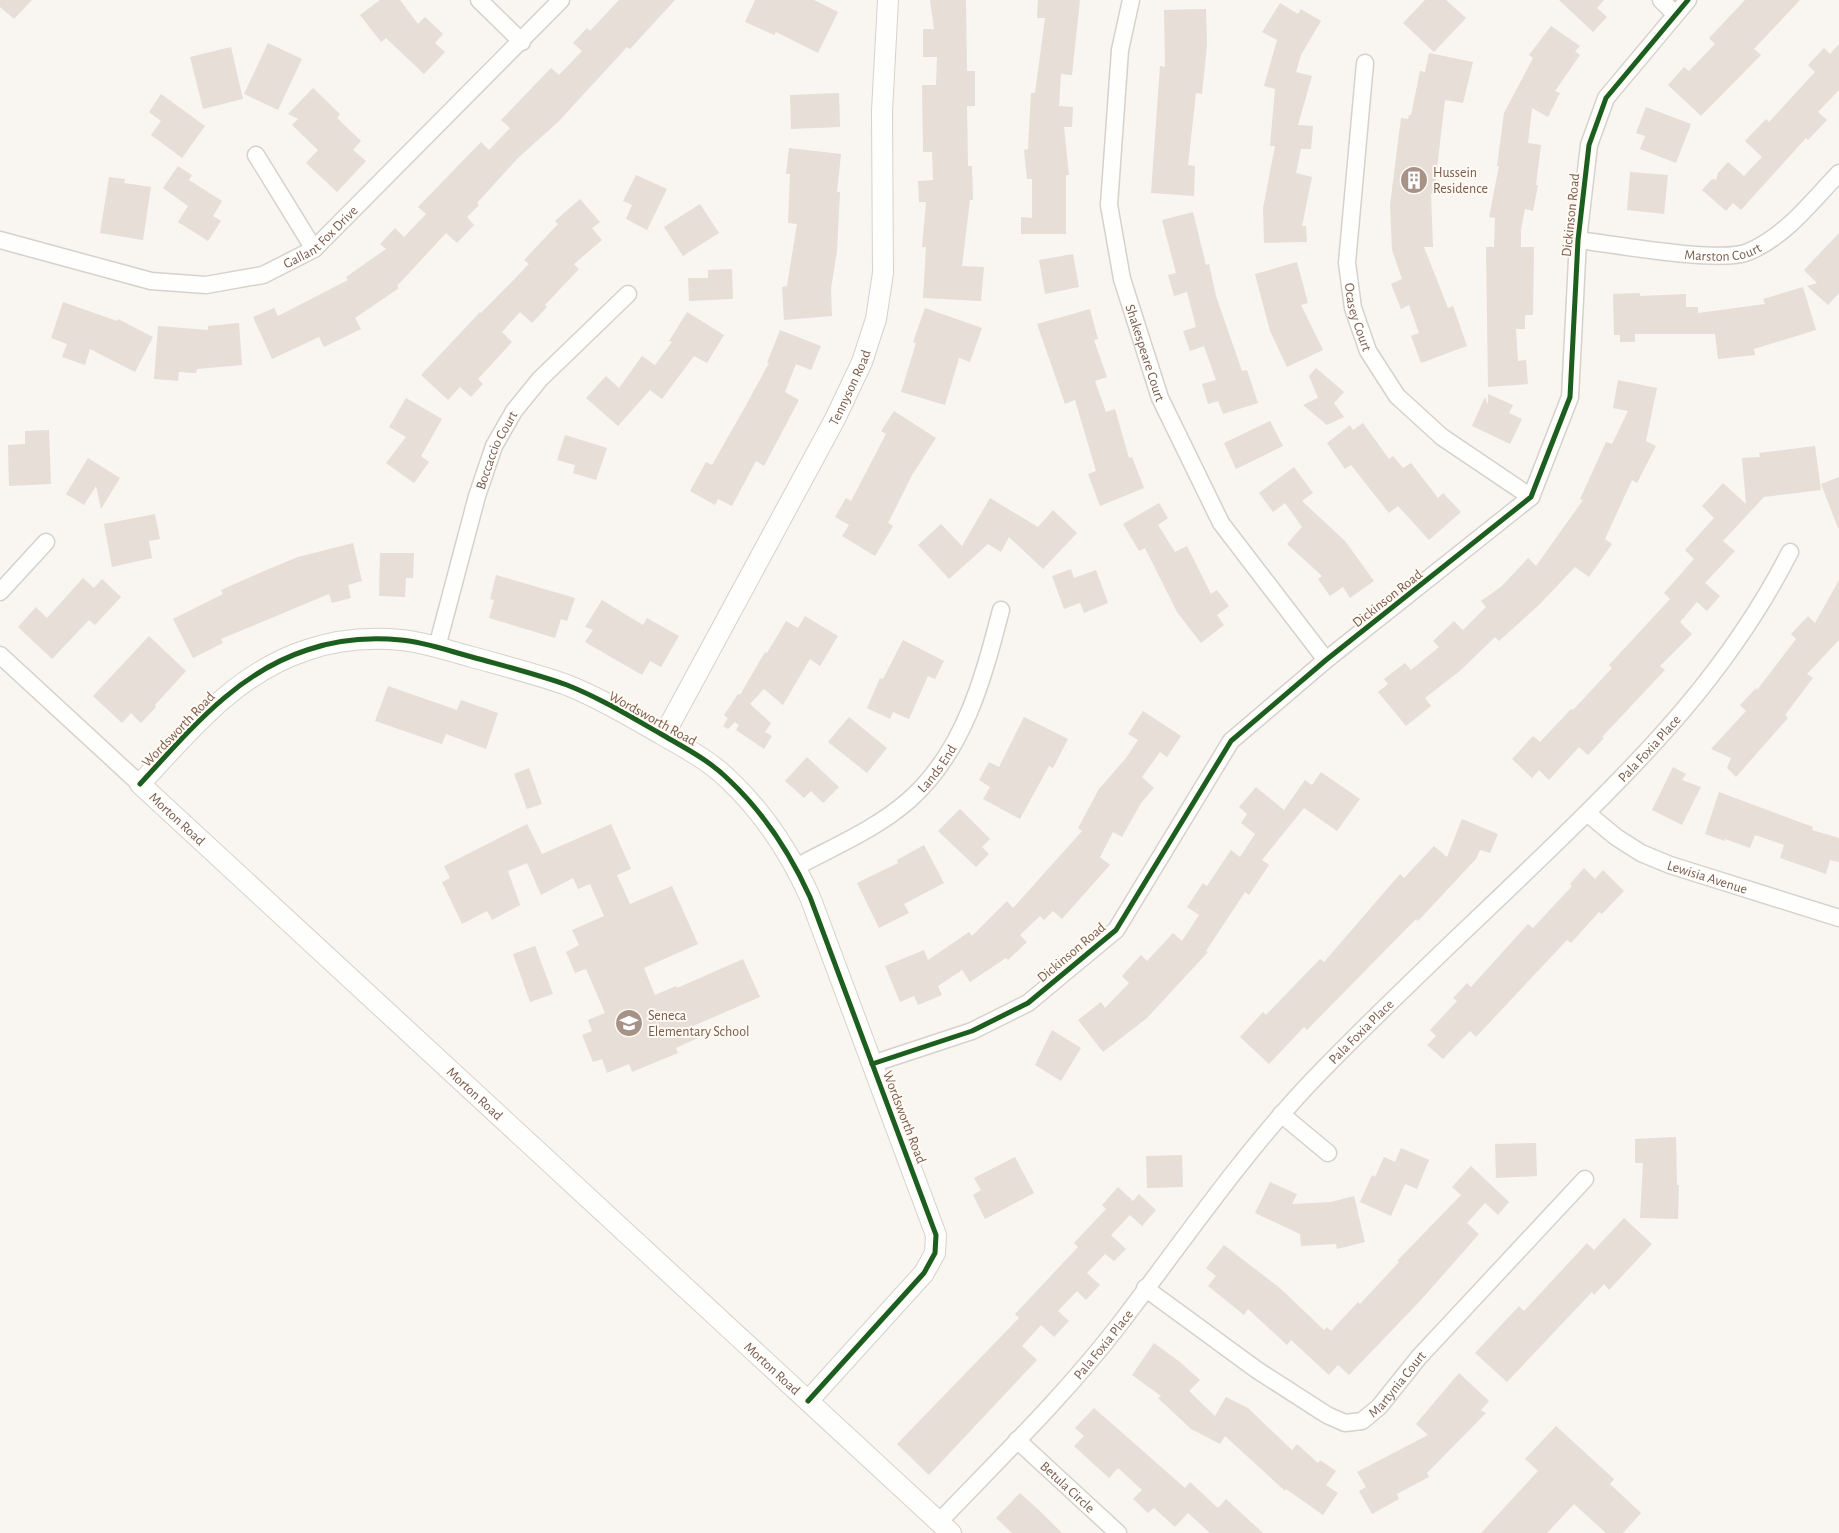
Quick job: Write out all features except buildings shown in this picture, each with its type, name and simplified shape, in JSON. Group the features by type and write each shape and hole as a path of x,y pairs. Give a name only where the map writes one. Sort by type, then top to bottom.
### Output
{"street":[{"path":"479,0 522,42"},
{"name":"Gallant Fox Drive","path":"0,240 151,281 206,285 263,275 314,249 522,42 561,0"},
{"name":"Tennyson Road","path":"664,736 835,420 862,362 876,319 883,273 882,111 888,0"},
{"name":"Shakespeare Court","path":"1131,0 1120,50 1109,205 1122,279 1160,398 1221,523 1326,660"},
{"path":"1661,0 1675,14"},
{"name":"Dickinson Road","path":"872,1064 972,1030 1028,1003 1116,930 1231,741 1326,660 1531,497 1570,397 1578,240 1588,145 1606,98 1688,0"},
{"name":"Ocasey Court","path":"1365,63 1347,264 1353,308 1368,351 1397,396 1442,437 1531,497"},
{"path":"256,155 314,249"},
{"name":"Marston Court","path":"1578,240 1722,257 1746,253 1771,240 1802,212 1839,173"},
{"name":"Boccaccio Court","path":"437,647 477,496 494,446 514,411 540,379 628,294"},
{"path":"0,592 46,542"},
{"name":"Pala Foxia Place","path":"945,1527 1017,1440 1118,1326 1234,1170 1281,1114 1347,1046 1646,754 1699,694 1769,592 1790,552"},
{"name":"Lands End","path":"796,867 870,827 907,802 939,767 964,726 984,674 1001,610"},
{"name":"Wordsworth Road","path":"140,784 195,724 244,680 275,663 308,649 338,642 401,640 437,647 523,671 568,686 618,709 694,752 728,779 758,812 796,867 810,897 936,1235 936,1253 924,1274 808,1401"},
{"name":"Morton Road","path":"0,655 945,1527"},
{"name":"Lewisia Avenue","path":"1587,813 1616,837 1641,853 1655,859 1839,918"},
{"path":"1281,1114 1328,1154"},
{"name":"Martynia Court","path":"1145,1288 1257,1370 1327,1415 1345,1422 1362,1420 1379,1407 1419,1357 1585,1179"},
{"name":"Betula Circle","path":"1017,1440 1118,1533"}],"cycle path":[{"path":"872,1064 972,1031 1028,1003 1116,930 1231,741 1326,660 1531,497 1570,397 1578,240 1589,145 1606,98 1688,0"},
{"path":"140,784 216,705 258,673 281,660 307,650 353,640 377,639 410,641 428,645 567,685 638,721 696,755 721,773 742,793 765,820 785,849 810,897 936,1235 935,1253 924,1273 808,1401"}],"place":[{"name":"Hussein Residence","path":"1414,180"},
{"name":"Seneca Elementary School","path":"629,1023"}]}
